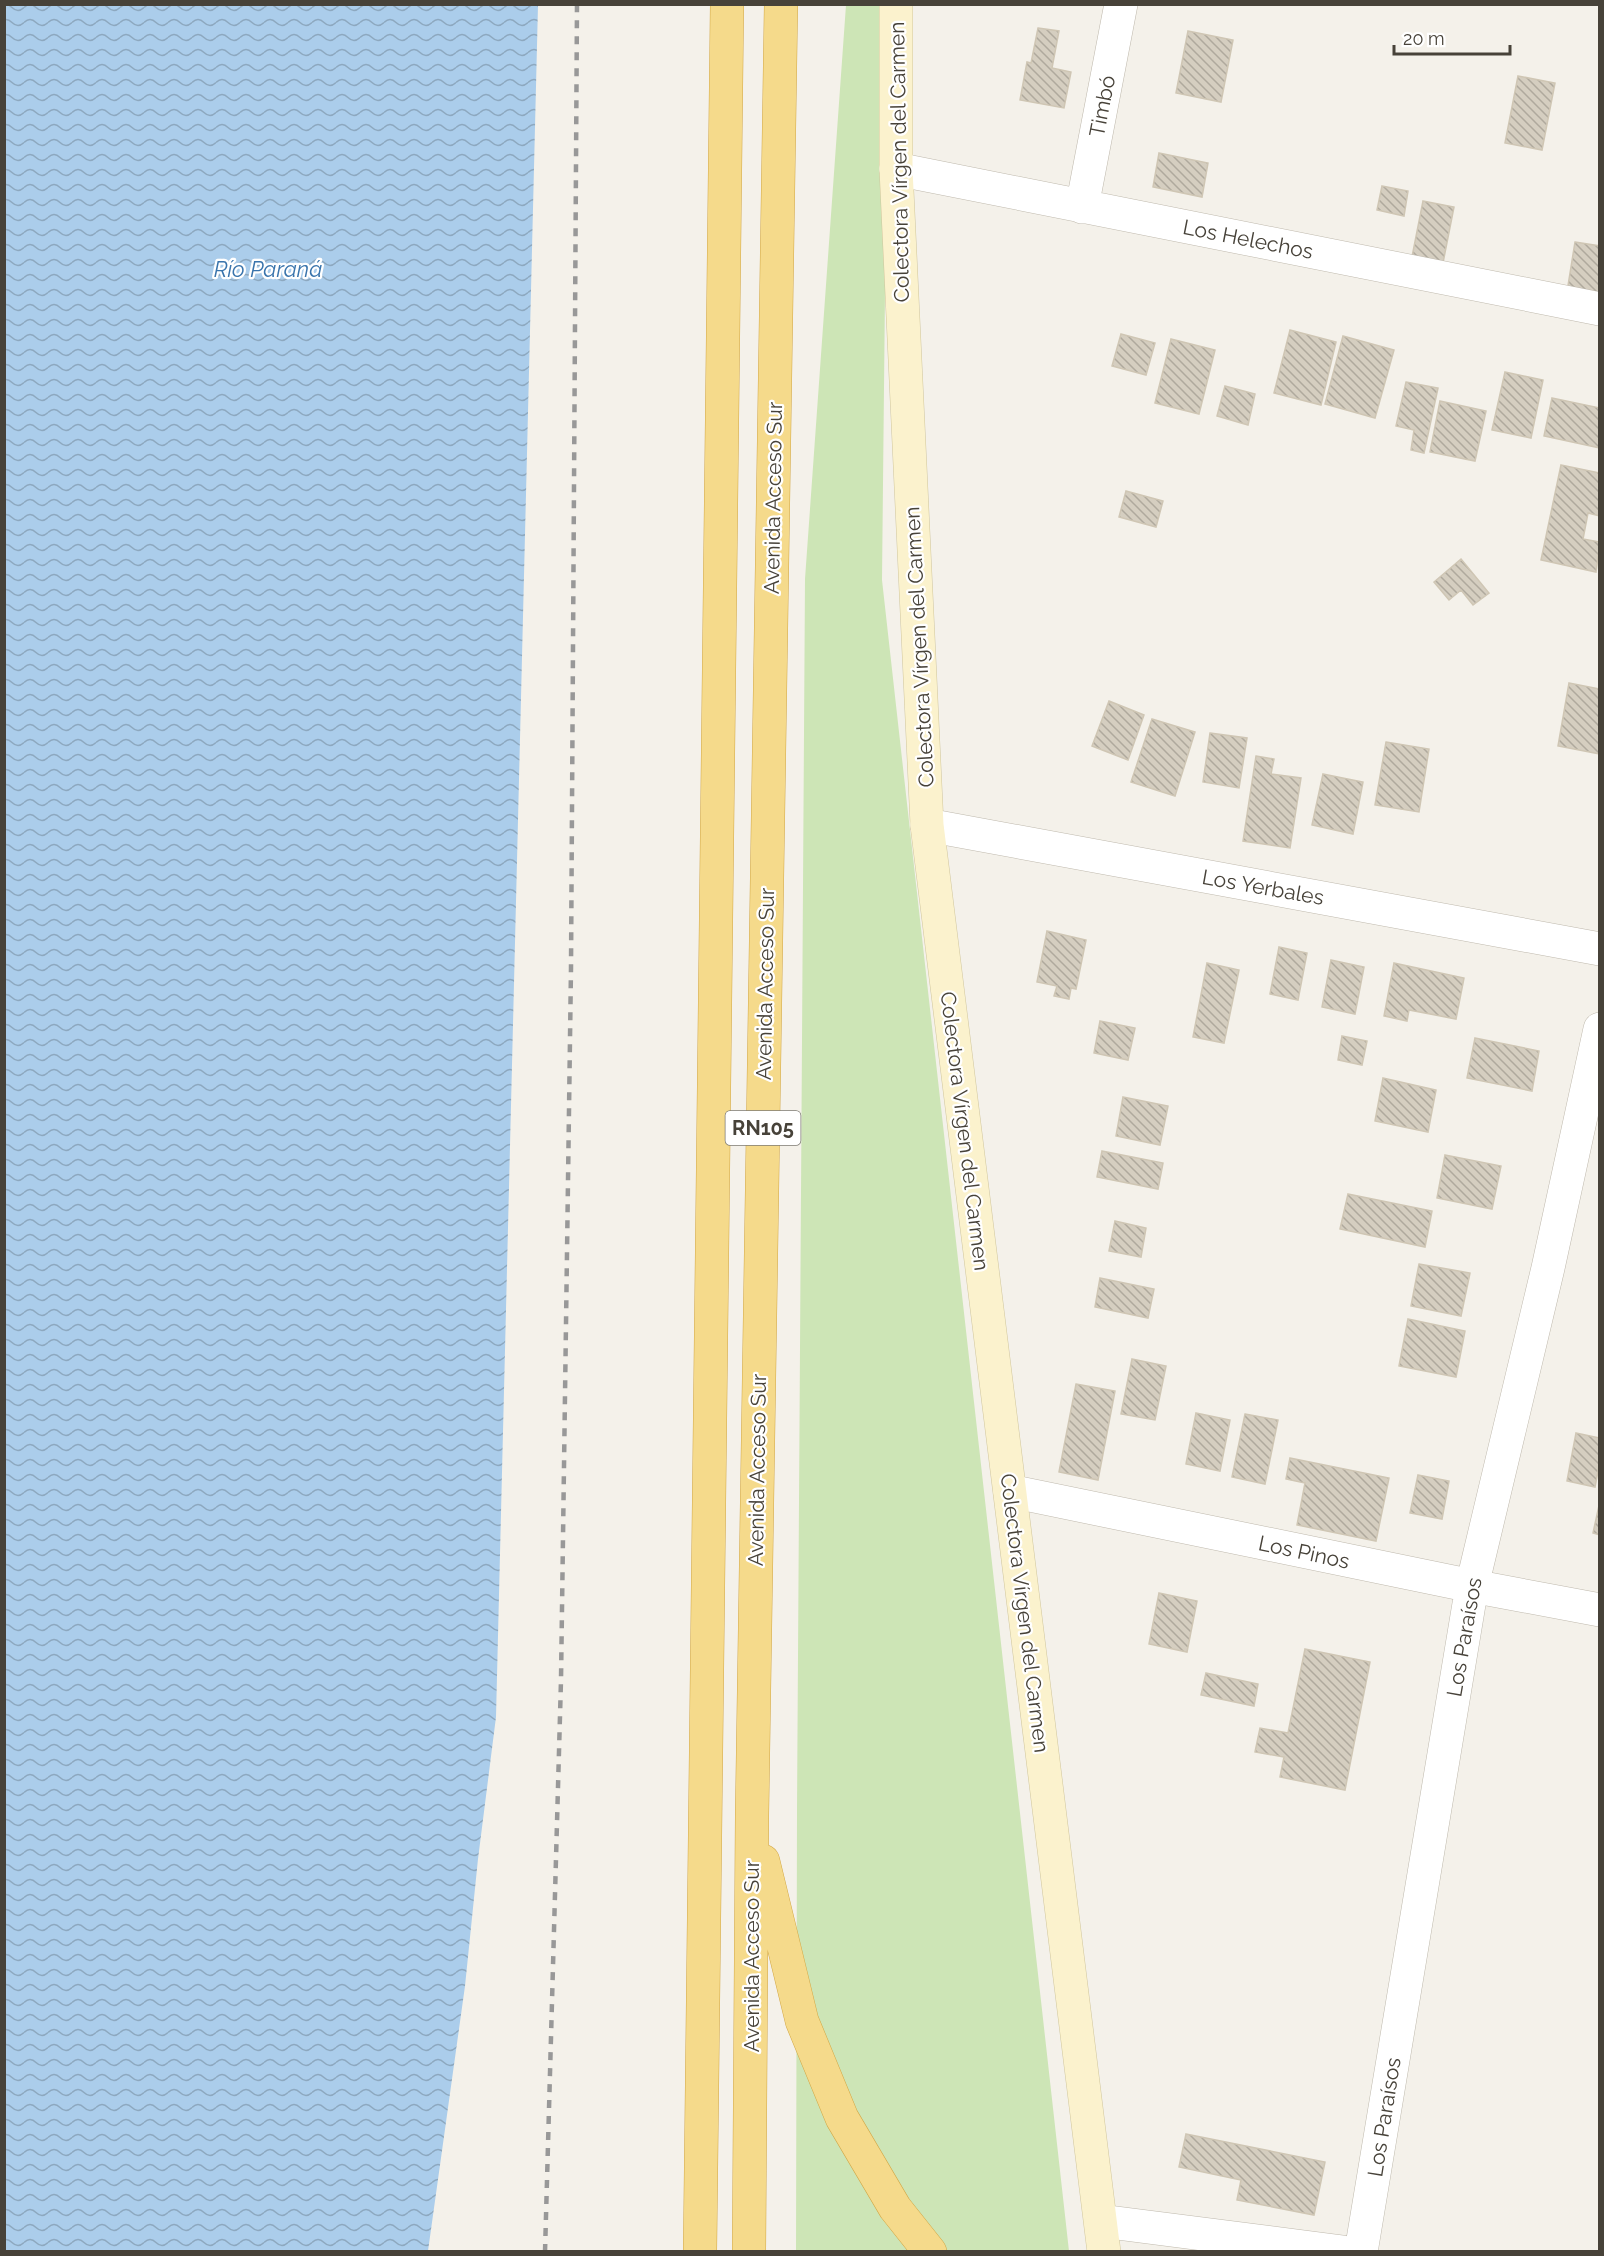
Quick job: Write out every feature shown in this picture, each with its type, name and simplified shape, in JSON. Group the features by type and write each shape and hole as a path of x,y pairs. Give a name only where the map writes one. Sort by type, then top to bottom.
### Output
{"highway":[{"name":"RN105","path":"700,2252 727,4"},
{"name":"Avenida Acceso Sur","path":"749,2252 752,1816 781,4"},
{"path":"752,1816 802,2021 842,2118 895,2208 930,2252"}],"main road":[{"name":"Colectora Vírgen del Carmen","path":"896,4 896,170 927,825 1102,2236"}],"street":[{"name":"Timbó","path":"1082,207 1121,4"},
{"name":"Los Helechos","path":"896,170 1599,309"},
{"name":"Los Yerbales","path":"927,825 1599,949"},
{"name":"Los Paraísos","path":"1361,2252 1472,1586 1548,1268 1599,1029"},
{"name":"Los Pinos","path":"1010,1491 1599,1610"},
{"path":"1102,2236 1344,2252"}],"green space":[{"path":"888,4 882,580 1069,2251 796,2252 805,579 846,5"}],"water":[{"name":"Río Paraná","path":"5,4 538,5 496,1717 465,1986 428,2251 5,2251"}],"building":[{"path":"1038,28 1059,31 1052,68 1071,72 1064,108 1020,100 1027,62 1031,63"},
{"path":"1188,31 1233,40 1221,102 1176,93"},
{"path":"1518,76 1555,83 1542,150 1505,143"},
{"path":"1159,153 1208,163 1202,197 1153,187"},
{"path":"1382,186 1408,191 1404,216 1377,210"},
{"path":"1423,201 1454,207 1441,273 1410,267"},
{"path":"1575,242 1600,246 1600,303 1566,298"},
{"path":"1290,330 1336,342 1321,405 1274,393"},
{"path":"1121,334 1155,343 1146,375 1112,366"},
{"path":"1343,336 1394,350 1375,418 1325,404"},
{"path":"1171,339 1215,350 1199,414 1155,403"},
{"path":"1505,372 1543,380 1531,438 1492,430"},
{"path":"1406,382 1438,388 1424,453 1411,450 1414,430 1396,426"},
{"path":"1225,386 1255,394 1248,425 1217,416"},
{"path":"1552,398 1600,408 1600,448 1544,436"},
{"path":"1440,401 1486,411 1475,461 1430,452"},
{"path":"1561,465 1600,473 1600,516 1588,513 1583,539 1600,542 1596,572 1541,560"},
{"path":"1126,491 1163,501 1156,527 1119,517"},
{"path":"1461,559 1489,593 1473,605 1461,590 1449,600 1434,582"},
{"path":"1569,683 1600,689 1600,754 1558,746"},
{"path":"1109,701 1144,715 1128,760 1092,746"},
{"path":"1152,719 1195,732 1175,796 1131,782"},
{"path":"1210,733 1247,738 1239,788 1203,782"},
{"path":"1386,742 1429,749 1419,812 1375,805"},
{"path":"1256,756 1274,759 1271,774 1301,778 1290,848 1243,841"},
{"path":"1323,774 1363,782 1353,834 1312,825"},
{"path":"1047,931 1086,940 1076,989 1071,988 1069,999 1054,996 1057,986 1037,982"},
{"path":"1279,947 1307,953 1298,1000 1270,994"},
{"path":"1331,960 1364,967 1355,1014 1322,1007"},
{"path":"1207,963 1239,970 1224,1043 1193,1037"},
{"path":"1394,963 1464,978 1456,1019 1409,1010 1407,1021 1384,1016"},
{"path":"1100,1021 1135,1028 1128,1060 1094,1053"},
{"path":"1342,1036 1367,1041 1362,1065 1338,1060"},
{"path":"1475,1038 1539,1051 1532,1091 1467,1078"},
{"path":"1383,1078 1436,1090 1428,1132 1375,1121"},
{"path":"1123,1097 1168,1106 1160,1145 1116,1136"},
{"path":"1102,1151 1163,1163 1158,1189 1097,1177"},
{"path":"1445,1155 1501,1166 1492,1209 1437,1198"},
{"path":"1348,1194 1432,1211 1425,1247 1340,1229"},
{"path":"1115,1221 1146,1228 1141,1257 1109,1251"},
{"path":"1419,1264 1470,1273 1461,1316 1411,1306"},
{"path":"1100,1278 1154,1289 1148,1318 1095,1307"},
{"path":"1408,1319 1465,1331 1456,1377 1399,1366"},
{"path":"1132,1359 1166,1366 1155,1420 1121,1414"},
{"path":"1076,1384 1115,1391 1098,1480 1059,1472"},
{"path":"1196,1413 1230,1420 1220,1471 1186,1464"},
{"path":"1245,1414 1278,1420 1265,1484 1232,1477"},
{"path":"1576,1433 1600,1438 1600,1461 1595,1487 1567,1481"},
{"path":"1290,1458 1389,1478 1376,1541 1297,1525 1305,1483 1286,1479"},
{"path":"1418,1475 1449,1481 1442,1519 1410,1513"},
{"path":"1600,1501 1600,1535 1593,1533"},
{"path":"1159,1593 1197,1601 1187,1652 1149,1644"},
{"path":"1305,1649 1370,1662 1345,1790 1280,1777 1284,1757 1255,1752 1260,1728 1288,1733"},
{"path":"1206,1673 1258,1684 1254,1706 1201,1695"},
{"path":"1186,2134 1325,2162 1314,2215 1237,2200 1241,2180 1179,2167"}],"railway":[{"path":"545,2252 561,1680 571,968 577,4"}]}
